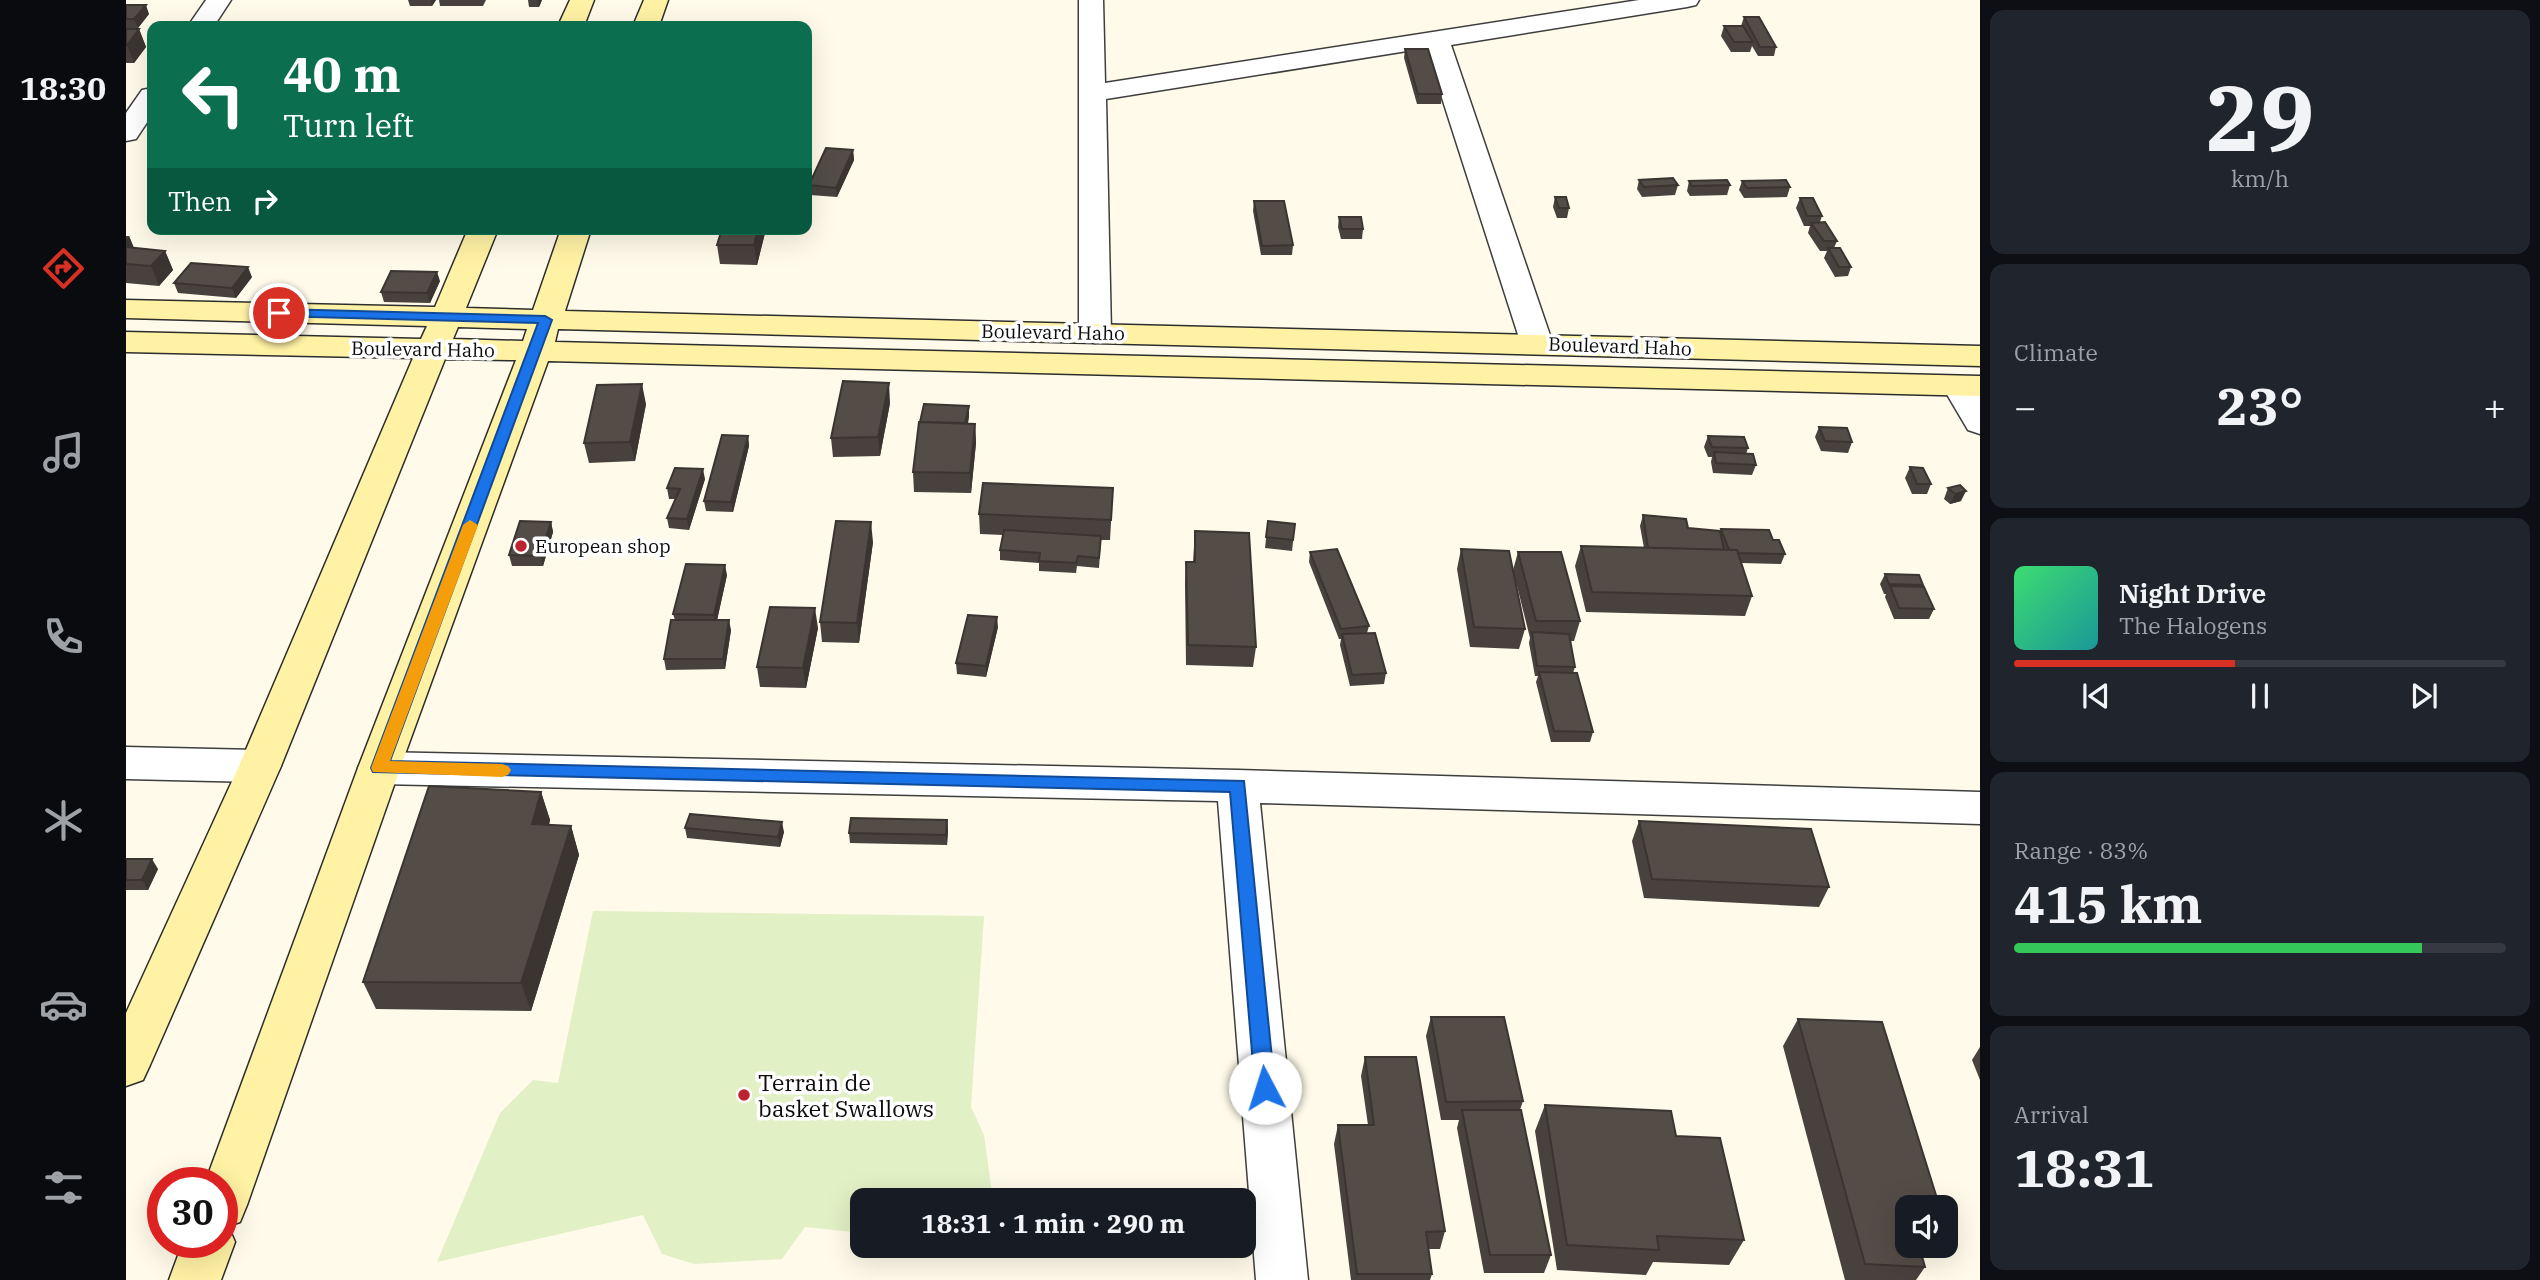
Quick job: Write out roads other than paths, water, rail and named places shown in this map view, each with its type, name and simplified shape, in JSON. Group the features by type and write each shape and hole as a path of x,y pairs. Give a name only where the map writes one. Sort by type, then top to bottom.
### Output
{"main road":[{"path":"573,21 582,0"},
{"path":"648,21 656,0"},
{"path":"126,1065 140,1000 260,766 480,235"},
{"path":"236,1167 379,768 540,336 574,235"},
{"name":"Boulevard Haho","path":"126,309 438,334"},
{"name":"Boulevard Haho","path":"126,341 438,334 540,336 1095,333 1980,356"},
{"name":"Boulevard Haho","path":"540,336 1081,363 1970,386"},
{"path":"195,1280 203,1258"}],"street":[{"path":"204,21 219,0"},
{"path":"1091,0 1095,333"},
{"path":"1092,93 1686,0"},
{"path":"1436,39 1537,344"},
{"path":"126,91 147,93"},
{"path":"126,133 147,102"},
{"path":"1970,386 1980,423"},
{"path":"126,763 260,766"},
{"path":"379,768 1238,786 1980,808"},
{"path":"1238,786 1282,1280"}],"place":[{"name":"European shop","path":"521,546"},
{"name":"Terrain de basket Swallows","path":"744,1095"}]}
